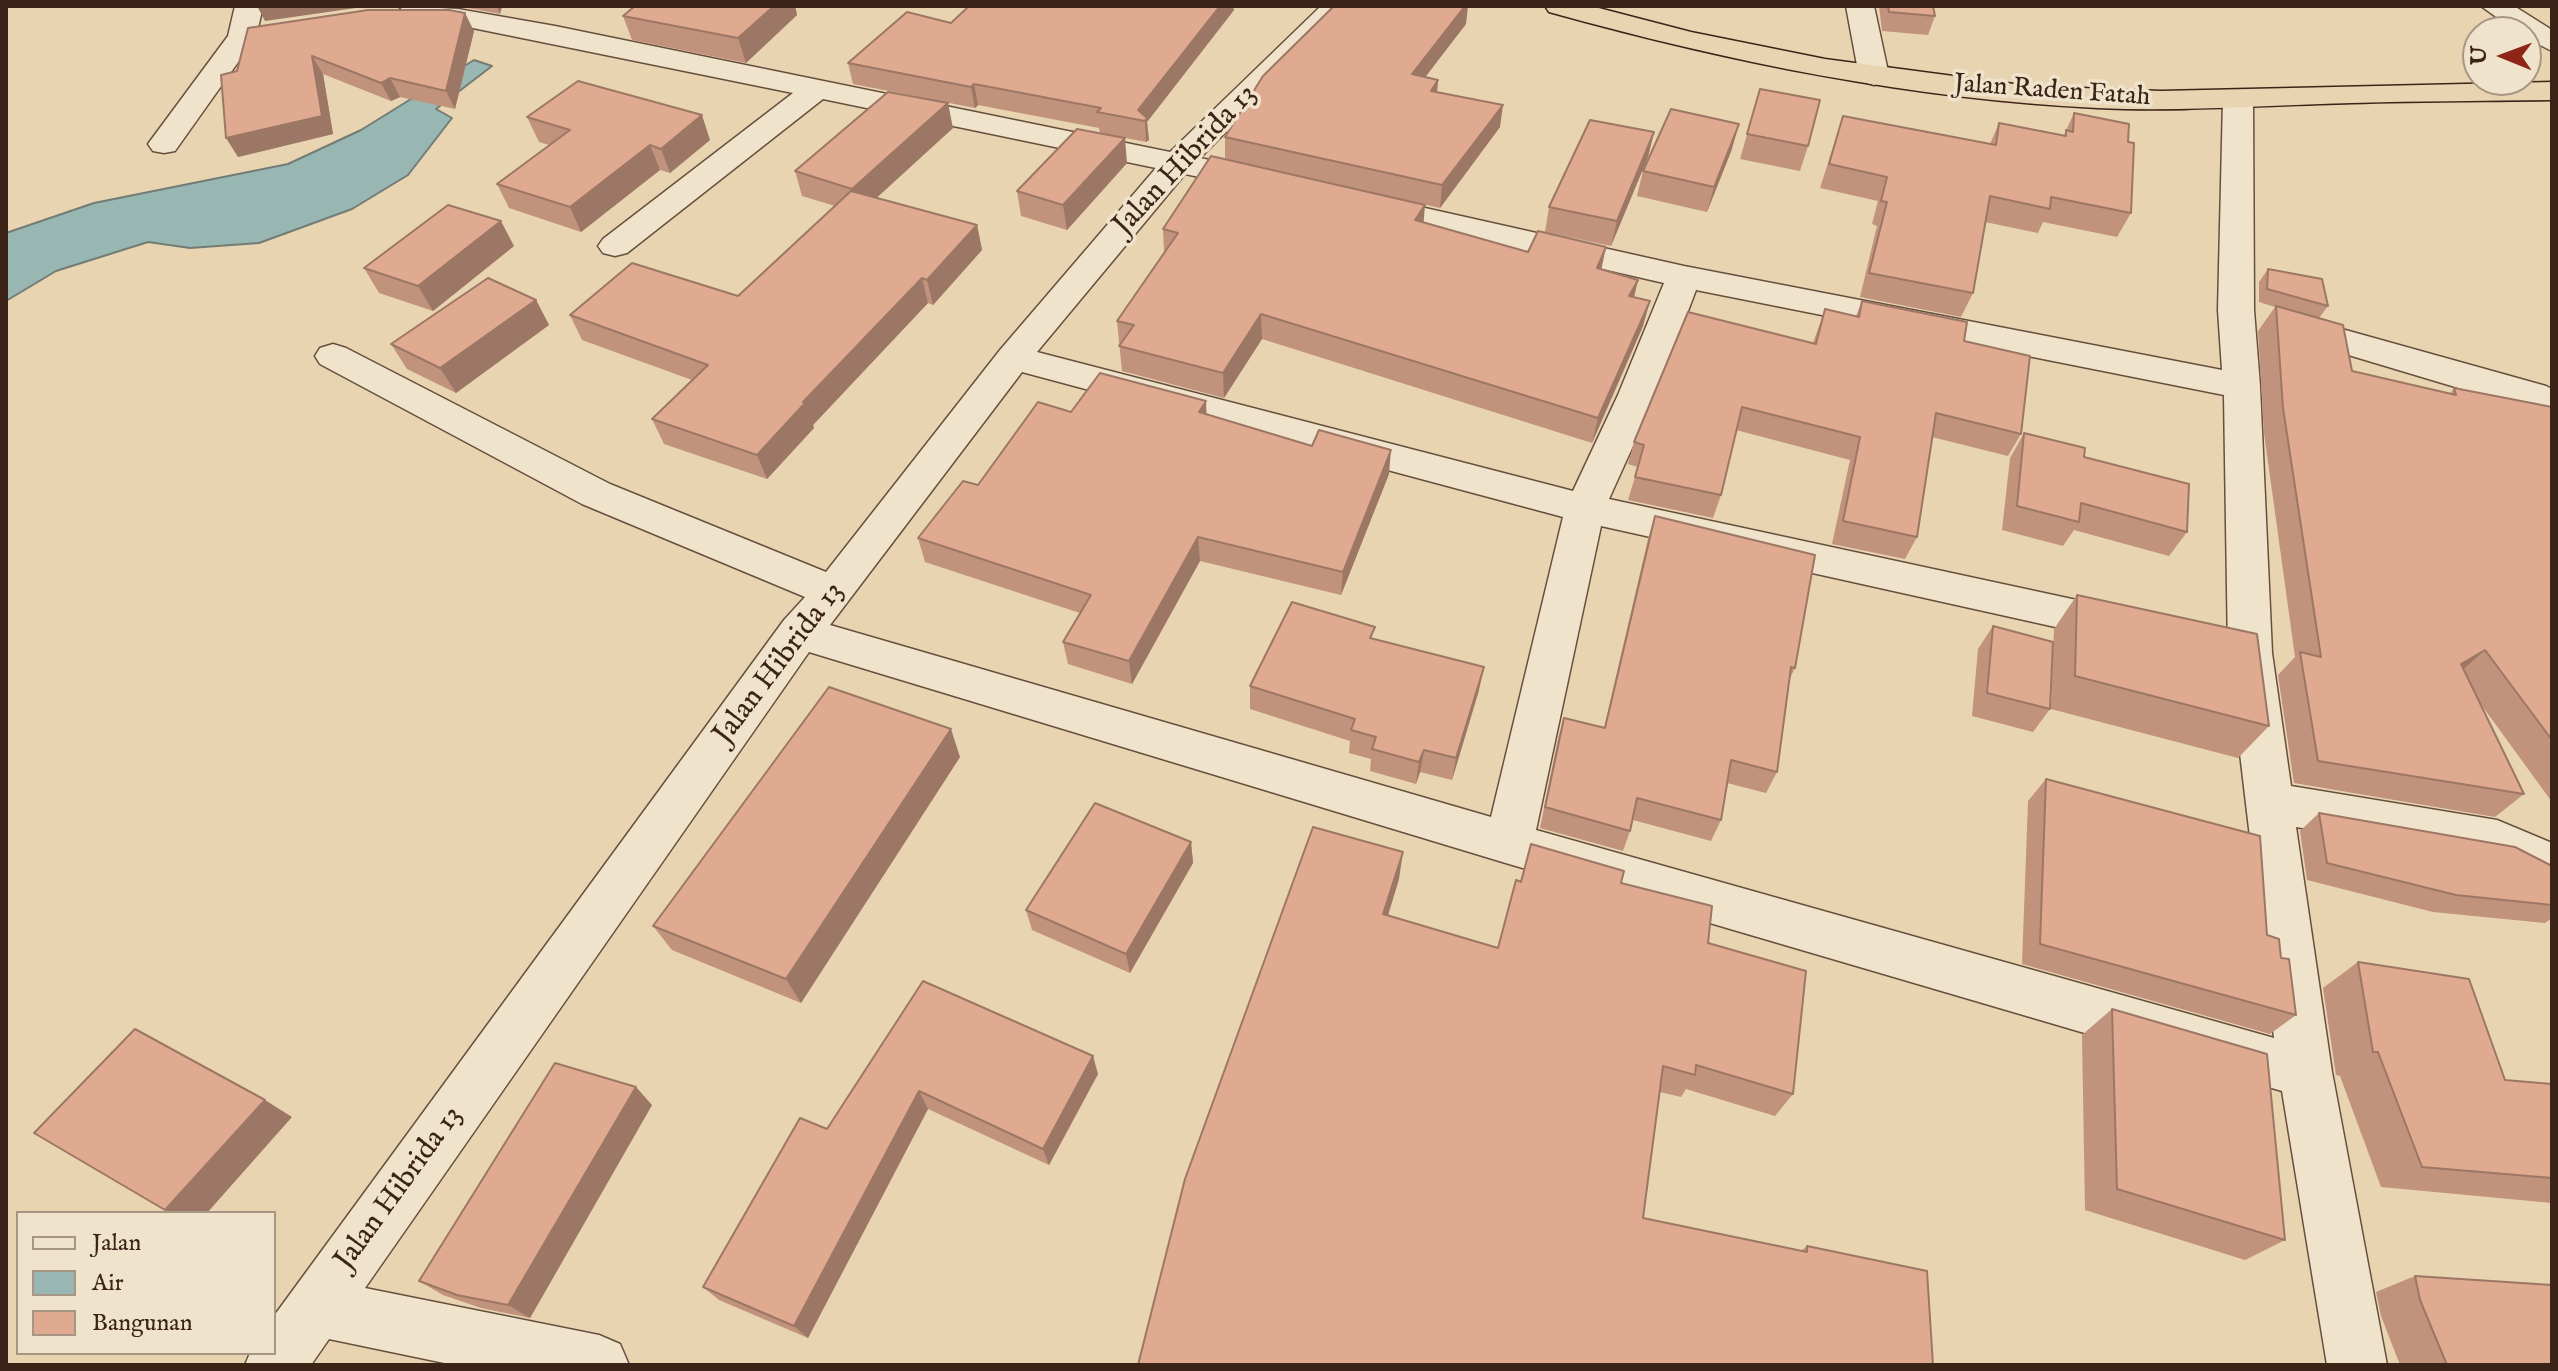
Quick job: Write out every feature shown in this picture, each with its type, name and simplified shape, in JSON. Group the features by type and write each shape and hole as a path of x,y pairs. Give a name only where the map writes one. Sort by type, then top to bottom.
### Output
{"highway":[{"name":"Jalan Raden Fatah","path":"1559,6 1717,46 1874,76 2099,99 2238,99 2552,91"}],"street":[{"path":"164,144 256,35 249,6"},
{"name":"Jalan Hibrida 13","path":"275,1365 799,632 834,592 1013,358 1179,161 1337,6"},
{"path":"1860,6 1874,76"},
{"path":"2495,6 2552,42"},
{"path":"378,15 429,13 458,17 1179,161 1284,186"},
{"path":"615,246 818,88"},
{"path":"2238,99 2236,310 2242,386 2235,650 2269,802 2305,1072 2357,1365"},
{"path":"1344,200 1684,277 2242,386"},
{"path":"1509,843 1585,508 1637,395 1684,277"},
{"path":"2236,310 2552,403"},
{"path":"333,356 596,494 834,592"},
{"path":"1013,358 1585,508 2157,633"},
{"path":"799,632 1509,843 2305,1072"},
{"path":"2269,802 2497,841 2538,859 2552,871"},
{"path":"316,1307 599,1365"}],"water":[{"path":"474,60 492,66 436,109 452,118 408,175 352,209 259,243 190,248 148,242 56,271 6,301 6,233 94,203 288,164 361,130"}],"building":[{"path":"635,6 774,6 738,38 623,16"},
{"path":"969,6 1220,6 1138,110 1147,118 1145,121 1097,112 1101,108 848,63 907,12 951,23"},
{"path":"1334,6 1465,6 1412,74 1438,80 1431,91 1503,105 1442,185 1225,137 1263,76"},
{"path":"1888,6 1933,6 1935,16 1889,12"},
{"path":"368,10 449,10 465,13 446,91 390,78 381,83 312,56 322,116 226,138 221,75 237,71 248,28"},
{"path":"578,81 702,115 661,149 650,145 570,207 497,184 570,130 527,117"},
{"path":"1760,89 1820,100 1808,146 1747,134"},
{"path":"888,92 948,103 852,189 795,171"},
{"path":"1671,109 1739,124 1714,187 1643,171"},
{"path":"2074,113 2129,124 2128,142 2134,143 2131,213 2051,197 2050,209 1990,196 1973,293 1869,273 1887,202 1881,201 1887,177 1829,164 1843,116 1996,145 1999,123 2066,136 2066,130 2073,132"},
{"path":"1590,120 1654,132 1617,221 1549,207"},
{"path":"1077,129 1125,138 1063,205 1017,191"},
{"path":"1211,156 1425,205 1415,220 1528,252 1538,231 1606,247 1597,268 1638,280 1629,296 1650,301 1598,418 1261,314 1223,373 1119,346 1134,325 1117,321 1178,233 1163,229"},
{"path":"851,191 977,225 927,280 922,278 803,402 757,455 652,419 708,365 570,315 632,263 738,296"},
{"path":"448,205 501,221 418,286 364,268"},
{"path":"2268,269 2322,279 2328,306 2267,289"},
{"path":"488,278 536,300 440,368 391,344"},
{"path":"1862,301 1967,322 1964,341 2030,356 2021,434 1936,413 1917,537 1843,521 1860,437 1742,407 1721,495 1635,477 1644,445 1634,442 1688,312 1816,344 1825,309 1859,317"},
{"path":"2276,306 2343,325 2352,371 2456,395 2454,388 2552,407 2552,740 2485,650 2461,664 2524,794 2318,761 2300,652 2321,657 2283,408"},
{"path":"1100,373 1206,401 1199,412 1312,446 1319,430 1391,450 1343,572 1198,537 1129,661 1063,642 1091,595 918,538 963,481 978,485 1038,402 1071,412"},
{"path":"2024,433 2085,448 2084,457 2189,484 2187,532 2081,503 2079,522 2017,506"},
{"path":"1655,516 1815,555 1795,668 1791,667 1777,772 1731,760 1721,820 1637,798 1630,831 1545,807 1564,718 1605,728"},
{"path":"2077,595 2257,634 2269,726 2075,676"},
{"path":"1292,602 1375,627 1370,638 1484,667 1456,758 1424,750 1419,762 1372,749 1376,737 1351,730 1355,719 1250,686"},
{"path":"1993,626 2053,642 2050,709 1987,693"},
{"path":"829,687 951,729 786,979 653,926"},
{"path":"2046,779 2260,836 2267,935 2279,939 2281,958 2289,959 2296,1015 2040,944"},
{"path":"1095,803 1191,842 1126,954 1026,910"},
{"path":"2319,813 2515,847 2550,865 2552,905 2456,895 2327,863"},
{"path":"1313,827 1403,852 1383,914 1498,948 1516,880 1521,882 1531,844 1624,871 1621,883 1712,906 1708,943 1806,971 1793,1094 1696,1065 1695,1075 1663,1066 1643,1218 1807,1252 1807,1246 1927,1271 1933,1365 1138,1365 1185,1179"},
{"path":"2358,962 2469,979 2505,1080 2552,1084 2552,1178 2422,1167 2378,1052 2373,1052"},
{"path":"923,981 1093,1056 1043,1149 919,1091 794,1326 703,1287 800,1118 827,1129"},
{"path":"2112,1009 2267,1054 2285,1240 2117,1189"},
{"path":"135,1029 265,1100 165,1210 34,1133"},
{"path":"555,1063 636,1087 508,1305 457,1295 419,1281"},
{"path":"2415,1276 2552,1285 2552,1365 2447,1365 2420,1300"}]}
